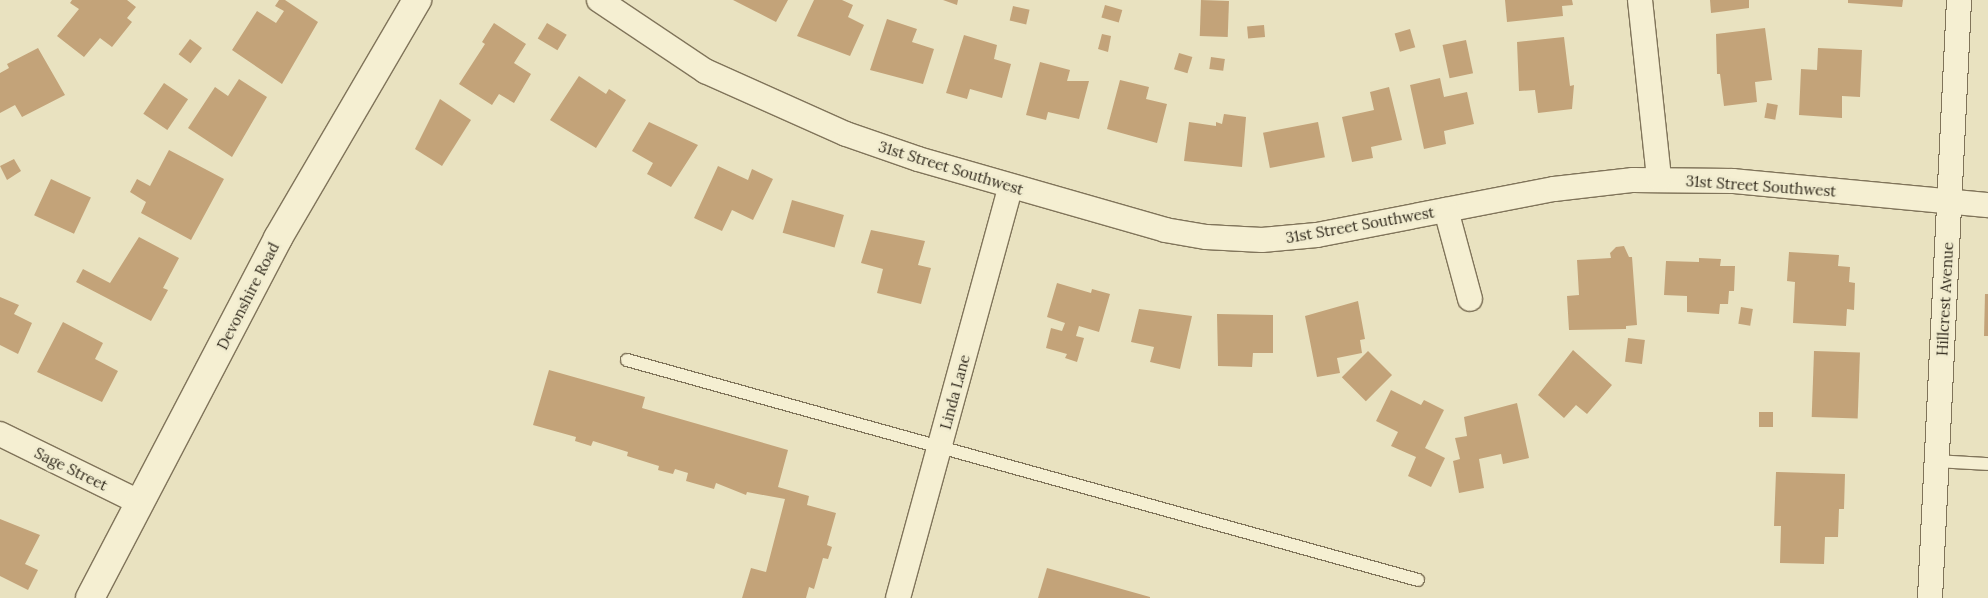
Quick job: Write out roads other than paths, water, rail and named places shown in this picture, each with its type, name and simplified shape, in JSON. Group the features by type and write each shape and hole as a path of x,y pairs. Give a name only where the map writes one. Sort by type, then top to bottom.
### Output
{"street":[{"name":"Devonshire Road","path":"90,598 278,238 417,0"},
{"name":"31st Street Southwest","path":"599,0 705,71 774,104 846,134 1011,186 1165,230 1206,238 1262,240 1317,235 1554,189 1659,179 1733,181 1949,204 1988,206"},
{"path":"1640,0 1659,179"},
{"name":"Hillcrest Avenue","path":"1930,598 1959,0"},
{"name":"Linda Lane","path":"898,598 1011,186"},
{"path":"1446,210 1470,299"},
{"name":"Sage Street","path":"0,434 141,503"}],"lane":[{"path":"627,360 941,445 1418,580"},
{"path":"1937,461 1988,464"}]}
